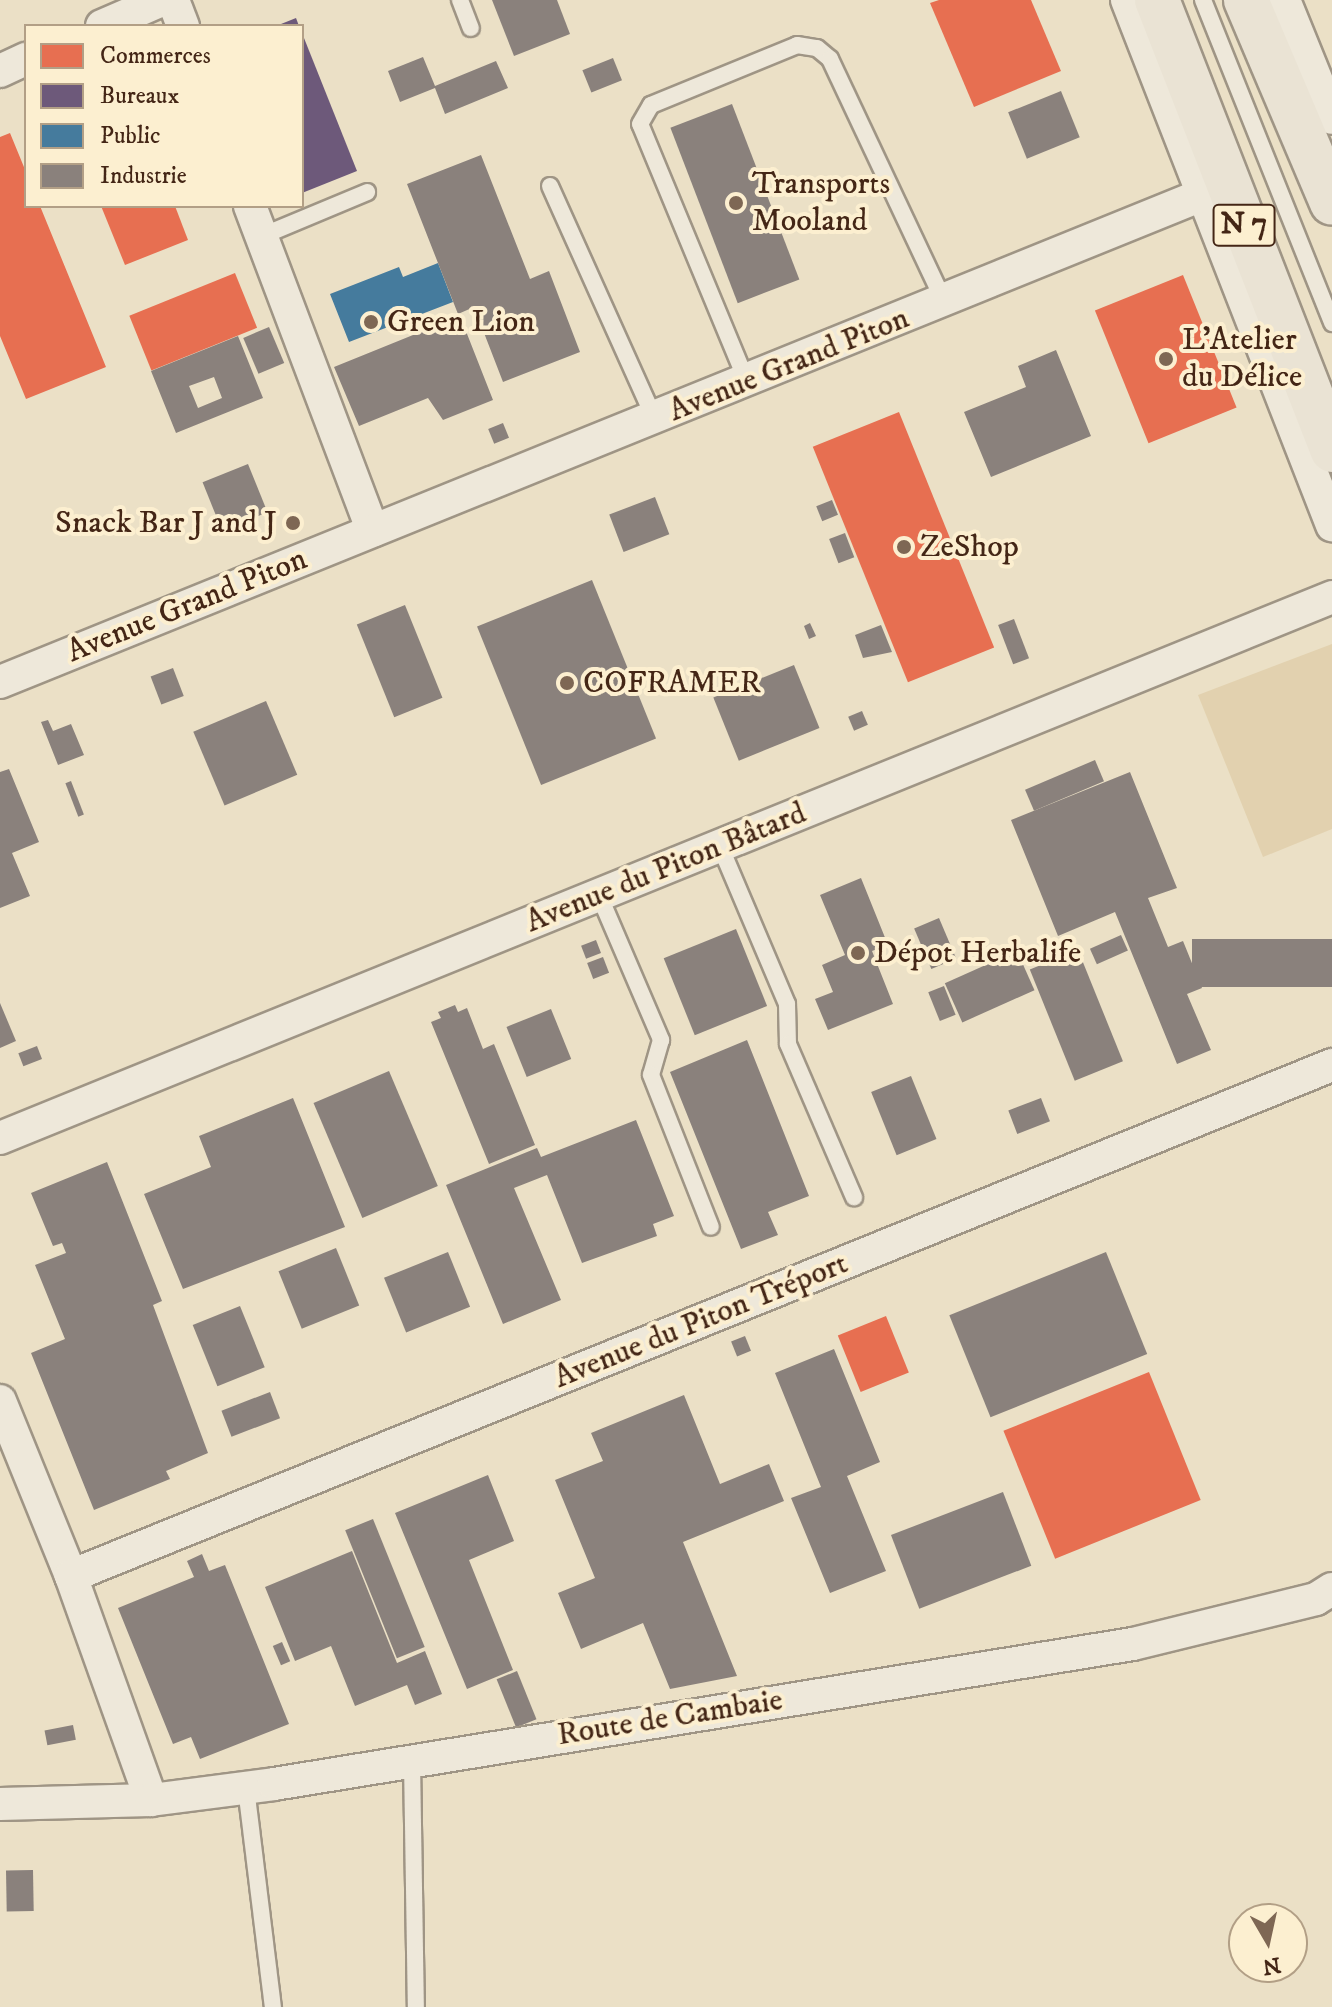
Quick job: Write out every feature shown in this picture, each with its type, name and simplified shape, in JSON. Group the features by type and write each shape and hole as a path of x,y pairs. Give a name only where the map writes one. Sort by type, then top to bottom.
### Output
{"main road":[{"name":"N 7","path":"1157,0 1332,450"},
{"path":"1246,0 1332,203"}],"street":[{"path":"1127,0 1332,525"},
{"path":"1284,0 1332,118"},
{"path":"106,24 154,2 181,24"},
{"path":"0,71 24,60"},
{"name":"Avenue Grand Piton","path":"0,682 655,420 1204,194"},
{"path":"251,208 373,531"},
{"name":"Avenue du Piton Bâtard","path":"0,1138 1332,597"},
{"name":"Avenue du Piton Tréport","path":"71,1576 1332,1065"},
{"path":"0,1401 71,1576 151,1800"},
{"name":"Route de Cambaie","path":"0,1804 151,1800 246,1788 1133,1644 1316,1599 1332,1589"}],"lane":[{"path":"460,0 471,28"},
{"path":"1203,0 1332,323"},
{"path":"747,382 640,124 651,105 797,45 817,48 830,59 944,301"},
{"path":"550,186 655,420"},
{"path":"262,236 367,192"},
{"path":"720,846 787,1004 788,1044 854,1197"},
{"path":"599,895 661,1040 651,1075 711,1227"},
{"path":"412,1761 416,2007"},
{"path":"246,1788 273,2007"}],"shaded area":[{"path":"1332,644 1332,829 1263,857 1198,695"}],"building: Commerces":[{"path":"939,0 1031,0 1061,71 974,107 930,3"},
{"path":"10,133 24,167 24,208 41,208 106,367 26,399 0,336 0,137"},
{"path":"102,208 176,208 188,240 125,265"},
{"path":"235,273 257,328 151,370 129,316"},
{"name":"L'Atelier du Délice","path":"1183,275 1237,408 1148,443 1095,311"},
{"name":"ZeShop","path":"899,412 994,648 908,682 813,447"},
{"path":"886,1316 909,1373 861,1392 838,1335"},
{"path":"1149,1372 1201,1500 1055,1559 1003,1431"}],"building: Bureaux":[{"path":"296,18 298,24 281,24"},
{"path":"304,38 357,171 304,192"}],"building: Public":[{"name":"Green Lion","path":"438,263 453,302 349,342 330,294 399,267 403,277"}],"building: Industrie":[{"path":"492,0 557,0 570,34 514,56"},
{"path":"423,57 435,86 496,61 508,88 445,114 435,88 400,102 388,71"},
{"path":"613,58 622,80 591,93 582,70"},
{"path":"1061,91 1080,137 1027,159 1008,112"},
{"name":"Transports Mooland","path":"732,104 799,280 738,303 670,128"},
{"path":"481,155 530,279 549,271 580,352 503,382 474,307 458,314 407,184"},
{"path":"460,316 493,400 443,420 428,398 359,426 334,367"},
{"path":"269,327 284,363 258,374 243,338"},
{"path":"238,336 263,398 176,433 151,371","holes":["214,377 222,398 198,408 189,386"]},
{"path":"1056,350 1091,436 991,477 964,412 1026,387 1018,366"},
{"path":"503,423 509,438 494,444 488,429"},
{"path":"248,464 267,512 222,531 203,482"},
{"path":"655,497 669,534 624,552 609,515"},
{"path":"832,500 838,515 822,521 816,506"},
{"path":"845,533 854,557 838,563 829,539"},
{"name":"COFRAMER","path":"592,580 656,739 541,785 477,626"},
{"path":"405,605 442,698 394,717 357,624"},
{"path":"1014,619 1029,658 1013,664 998,625"},
{"path":"810,623 816,636 809,639 804,626"},
{"path":"881,625 892,652 863,658 855,635"},
{"path":"794,665 819,728 739,761 713,698"},
{"path":"173,668 184,696 161,705 151,677"},
{"path":"266,701 297,775 225,806 193,732"},
{"path":"862,711 868,725 854,731 848,717"},
{"path":"48,720 53,731 71,724 84,755 58,765 41,722"},
{"path":"1095,760 1104,781 1034,811 1025,790"},
{"path":"9,769 39,842 12,853 30,896 0,908 0,772"},
{"path":"1130,772 1177,888 1148,898 1168,947 1183,941 1202,988 1187,994 1211,1050 1177,1064 1115,912 1058,936 1011,820"},
{"path":"71,781 84,815 78,817 65,783"},
{"name":"Dépot Herbalife","path":"861,878 888,945 872,951 893,1004 828,1030 815,999 833,992 822,965 845,955 820,895"},
{"path":"939,918 956,959 931,969 914,929"},
{"path":"736,929 767,1006 695,1035 664,958"},
{"path":"1121,935 1128,951 1097,964 1090,949"},
{"path":"1192,939 1332,939 1332,987 1192,987"},
{"path":"596,940 601,953 586,959 581,946"},
{"path":"1078,950 1123,1061 1075,1081 1030,969"},
{"path":"1017,951 1034,990 962,1022 945,983"},
{"path":"603,957 609,973 593,979 587,963"},
{"path":"944,986 956,1015 940,1021 928,992"},
{"path":"0,1003 16,1041 0,1048"},
{"path":"455,1005 458,1012 467,1008 483,1049 494,1044 535,1145 489,1164 431,1022 441,1018 438,1012"},
{"path":"551,1009 571,1059 527,1077 506,1027"},
{"path":"747,1040 809,1196 768,1212 778,1235 741,1249 670,1072"},
{"path":"37,1046 42,1059 23,1066 18,1053"},
{"path":"389,1071 438,1186 362,1218 314,1103"},
{"path":"911,1076 936,1139 897,1155 871,1092"},
{"path":"293,1098 345,1227 183,1289 144,1194 211,1167 199,1136"},
{"path":"1041,1098 1050,1121 1017,1134 1008,1111"},
{"path":"636,1120 674,1216 653,1224 657,1236 582,1263 547,1175 514,1188 561,1300 503,1324 446,1185 537,1148 541,1157"},
{"path":"107,1162 162,1301 153,1305 208,1453 166,1471 170,1479 94,1510 31,1353 65,1339 35,1265 66,1253 62,1243 53,1246 31,1193"},
{"path":"336,1248 359,1305 302,1329 279,1271"},
{"path":"448,1252 470,1307 406,1333 384,1278"},
{"path":"1106,1252 1147,1354 991,1417 949,1315"},
{"path":"240,1306 265,1367 217,1386 193,1325"},
{"path":"745,1336 751,1351 737,1356 731,1342"},
{"path":"834,1349 880,1462 847,1476 886,1571 830,1593 791,1498 821,1487 775,1373"},
{"path":"270,1392 280,1418 231,1437 221,1411"},
{"path":"684,1395 720,1484 769,1464 784,1501 683,1542 737,1676 670,1689 643,1623 581,1649 558,1593 595,1578 555,1480 603,1461 591,1433"},
{"path":"488,1475 514,1541 469,1560 513,1670 467,1689 395,1513"},
{"path":"1003,1492 1031,1566 919,1609 891,1535"},
{"path":"373,1519 425,1647 397,1658 345,1530"},
{"path":"352,1551 397,1663 425,1651 442,1694 415,1705 407,1685 355,1706 331,1646 295,1661 265,1587"},
{"path":"202,1554 209,1571 225,1565 289,1724 200,1759 191,1737 173,1744 118,1608 194,1577 187,1561"},
{"path":"282,1642 290,1661 281,1665 273,1646"},
{"path":"517,1671 536,1719 516,1727 497,1679"},
{"path":"73,1725 76,1740 47,1745 45,1731"},
{"path":"6,1870 33,1870 34,1911 7,1911"}],"place":[{"name":"Transports Mooland","path":"736,203"},
{"name":"Green Lion","path":"371,322"},
{"name":"L'Atelier du Délice","path":"1166,359"},
{"name":"Snack Bar J and J","path":"293,523"},
{"name":"ZeShop","path":"904,547"},
{"name":"COFRAMER","path":"567,683"},
{"name":"Dépot Herbalife","path":"858,953"}]}
